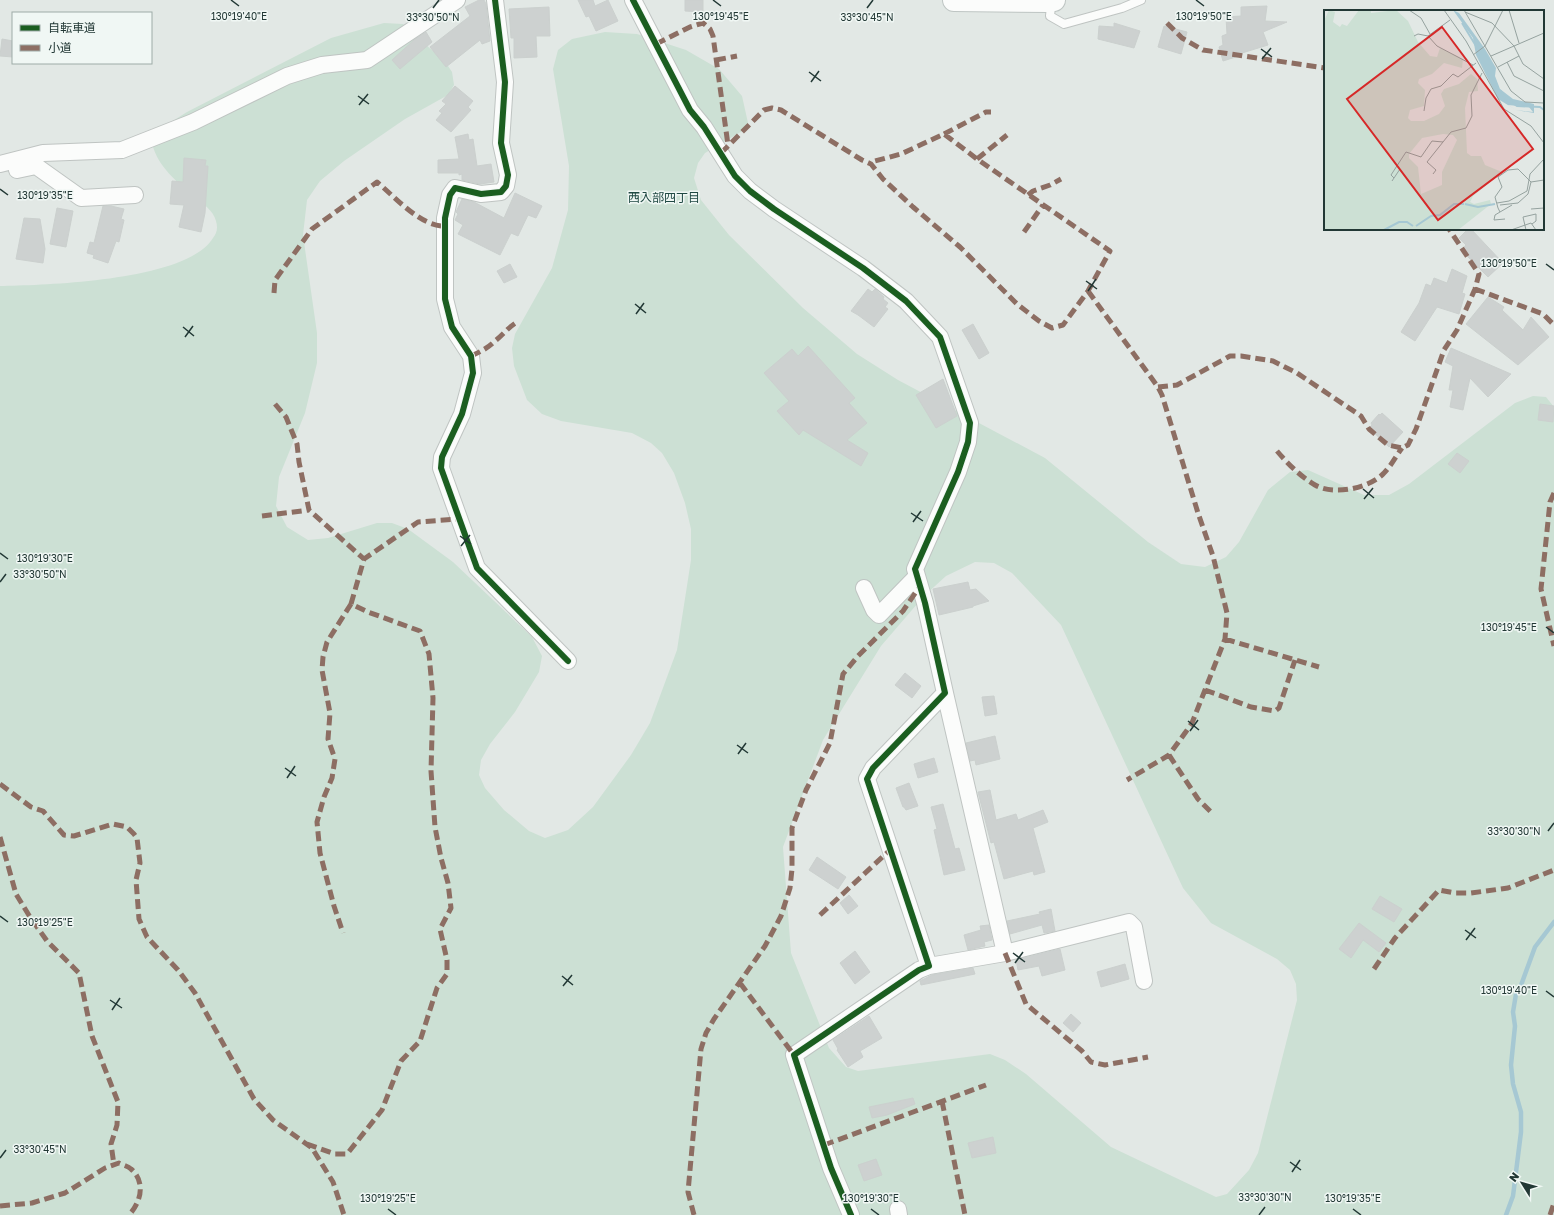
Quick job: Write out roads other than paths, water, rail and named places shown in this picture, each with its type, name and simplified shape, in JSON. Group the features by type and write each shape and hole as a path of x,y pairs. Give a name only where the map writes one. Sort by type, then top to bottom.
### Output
{"main road":[{"path":"954,0 1052,1"}],"street":[{"path":"0,164 43,153 122,150 192,122 287,76 322,65 368,60 456,0"},
{"path":"495,0 505,82 501,143 508,175 506,186 501,192 481,194 455,188 450,195 445,218 445,299 452,327 471,356 473,373 462,414 442,457 441,468 477,568 568,661"},
{"path":"633,0 690,110 704,127 735,176 750,191 774,210 863,268 906,301 940,337 970,424 968,442 958,472 915,570 925,603 1005,953"},
{"path":"0,175 36,166 81,198 135,195"},
{"path":"864,588 874,610 879,615 917,576"},
{"path":"929,966 867,779 873,768 946,693"},
{"path":"851,1215 831,1168 794,1055 920,970 929,966 1005,953 1129,922 1134,927 1144,981"}],"lane":[{"path":"1052,1 1050,16 1064,24 1122,8 1141,0"}],"waterway":[{"path":"1506,1215 1513,1196 1521,1132 1521,1112 1513,1084 1511,1065 1515,1026 1513,1012 1516,994 1520,988 1535,947 1554,922"}],"district":[{"name":"西入部四丁目","path":"664,198"}]}
